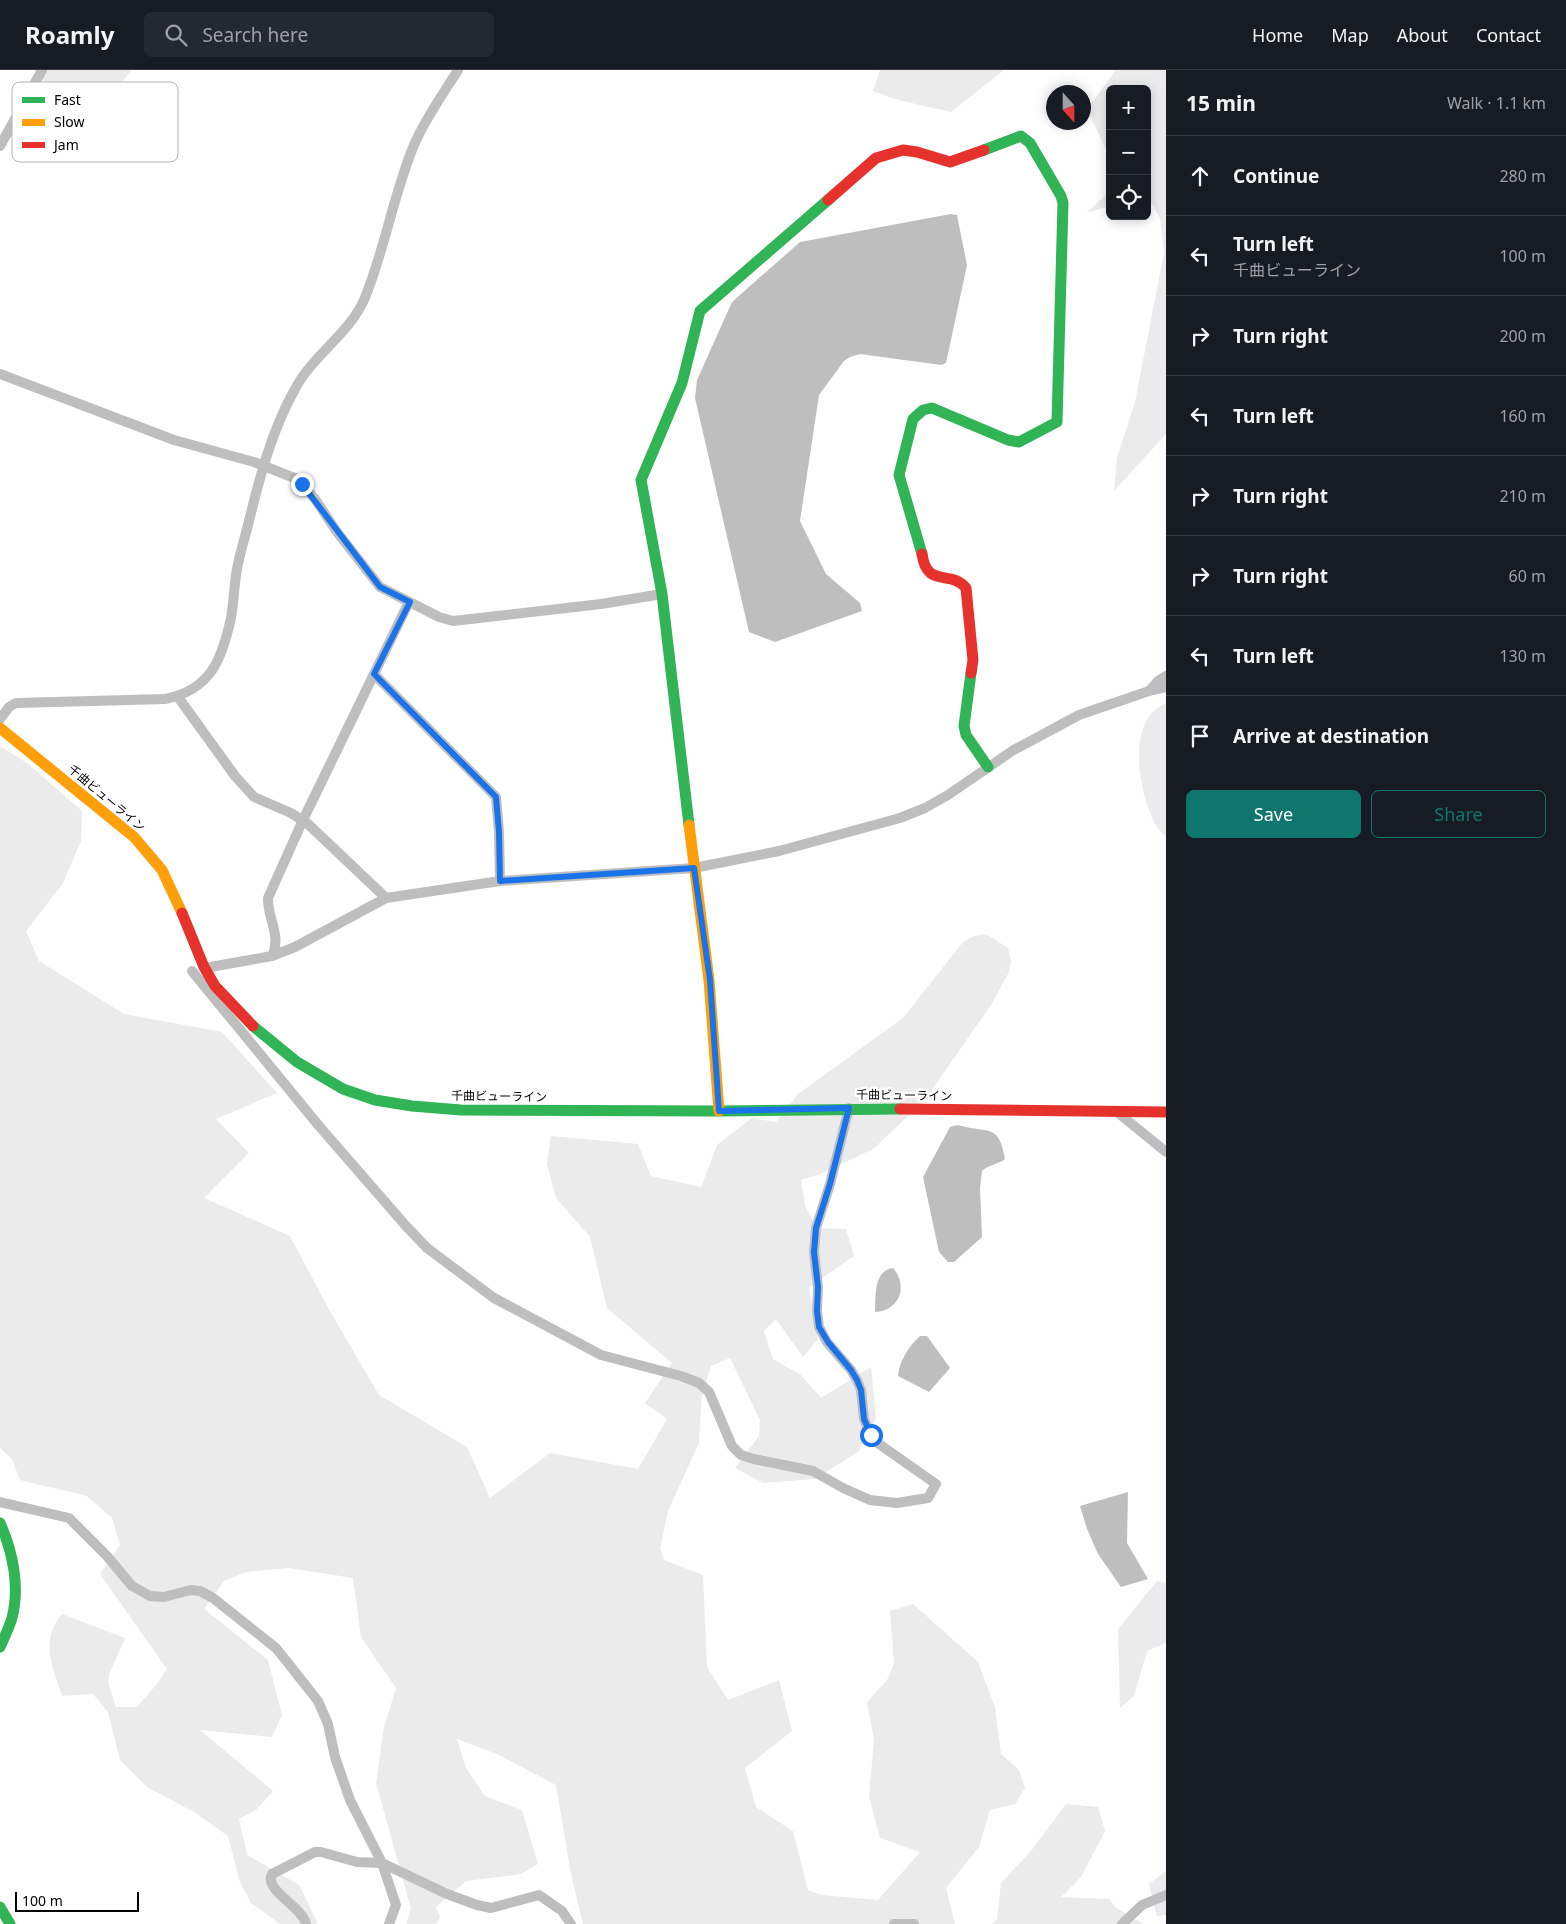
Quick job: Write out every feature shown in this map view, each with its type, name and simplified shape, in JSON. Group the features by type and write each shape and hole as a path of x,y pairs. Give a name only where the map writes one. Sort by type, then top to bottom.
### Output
{"street":[{"path":"35,82 42,70"},
{"path":"0,719 9,707 16,703 165,700 178,697 201,683 214,669 226,641 233,608 237,569 279,418 296,387 317,358 348,327 363,302 414,143 458,70"},
{"path":"0,146 12,124"},
{"path":"719,1111 710,980 694,868 662,594 641,480 682,383 700,311 876,158 903,150 917,152 950,162 1016,137 1025,138 1061,196 1063,203 1057,422 1019,442 1008,440 932,408 926,409 920,411 912,421 907,450 899,472 899,479 920,545 926,571 930,574 961,582 966,588 973,660 964,726 966,735 988,767"},
{"path":"0,374 174,440 254,462 296,479 302,484 380,587 439,617 453,621 600,604 662,594"},
{"path":"272,956 275,950 275,928 268,898 302,820 410,602"},
{"path":"374,674 496,797 500,881"},
{"path":"1149,691 1158,681 1166,676"},
{"path":"205,968 272,956 294,947 386,898 500,881 694,868 779,851 900,818 940,799 1012,751 1079,715 1166,687"},
{"path":"178,697 235,776 254,797 291,813 302,820 386,898"},
{"name":"千曲ビューライン","path":"0,728 130,832 147,851 162,870 205,968 214,984 255,1029 297,1063 340,1089 362,1097 424,1108 461,1110 719,1111 849,1108 1166,1112"},
{"path":"192,971 313,1118 406,1226 427,1248 494,1298 601,1355 672,1373 699,1383 709,1392 732,1446 741,1455 813,1471 843,1488 870,1500 897,1503 928,1498 936,1484 878,1444 871,1435 864,1419 861,1390 857,1380 819,1327 817,1311 818,1287 814,1252 816,1228 830,1184 849,1108"},
{"path":"1117,1112 1166,1152"},
{"path":"0,1502 69,1518 107,1556 132,1586 150,1596 164,1597 191,1590 200,1591 213,1598 276,1648 318,1701 328,1724 335,1757 350,1800 382,1863 396,1905 389,1924"},
{"path":"0,1523 10,1553 16,1595 11,1619 0,1647"},
{"path":"306,1924 300,1914 274,1889 270,1883 270,1878 272,1874 316,1852 357,1862 382,1863 477,1906 491,1908 539,1895 562,1911 572,1924"},
{"path":"1122,1924 1142,1905 1166,1895"},
{"path":"0,1907 10,1924"},
{"path":"894,1924 914,1924"}],"shaded area":[{"path":"36,70 132,70 122,82 44,82"},
{"path":"880,70 1004,70 951,112 898,100 873,91"},
{"path":"1116,70 1166,70 1166,434 1114,491 1117,458 1135,402 1164,253 1160,218 1151,203 1151,85 1106,85 1106,149 1091,118 1091,104"},
{"path":"1106,195 1106,207 1086,213"},
{"path":"951,214 957,215 967,265 946,363 941,365 860,354 844,361 819,395 800,521 826,574 860,603 862,611 775,642 749,632 695,398 697,380 732,302 800,242"},
{"path":"1166,703 1166,837 1155,824 1149,809 1140,776 1139,758 1140,740 1145,725 1153,712"},
{"path":"0,746 27,763 82,811 81,841 63,883 26,931 39,961 124,1014 222,1032 277,1093 216,1119 249,1153 204,1198 290,1236 327,1306 379,1395 467,1447 490,1498 550,1453 638,1469 667,1419 645,1403 672,1363 607,1308 590,1237 556,1198 547,1164 551,1136 638,1144 651,1176 701,1187 717,1145 752,1118 776,1122 798,1094 903,1018 963,942 974,936 986,934 1008,948 1011,961 1009,972 991,1005 924,1101 873,1149 820,1174 801,1180 805,1205 816,1228 846,1229 854,1256 809,1287 818,1339 803,1357 776,1319 764,1331 773,1359 801,1375 821,1398 871,1367 876,1418 859,1451 815,1479 763,1483 735,1468 759,1436 760,1420 730,1358 711,1366 702,1395 699,1443 668,1511 660,1549 664,1560 703,1575 707,1667 728,1700 779,1680 792,1731 745,1768 756,1807 793,1831 808,1890 821,1895 878,1900 920,1852 880,1838 869,1796 874,1740 867,1702 887,1680 894,1664 890,1611 913,1604 978,1662 995,1707 1001,1754 1019,1770 1025,1788 1015,1804 990,1810 979,1847 946,1888 955,1924 583,1924 571,1874 556,1785 499,1755 457,1739 466,1768 485,1796 522,1810 538,1864 521,1874 466,1881 436,1907 440,1917 436,1924 406,1924 411,1909 376,1783 384,1727 396,1688 361,1637 353,1578 288,1568 246,1572 224,1581 204,1609 268,1660 282,1715 272,1737 200,1730 273,1791 256,1810 239,1819 247,1855 299,1885 318,1924 280,1924 251,1903 240,1882 228,1836 194,1812 147,1787 120,1760 108,1712 93,1694 62,1696 52,1664 50,1644 55,1624 62,1614 125,1638 110,1672 108,1683 116,1707 137,1707 167,1669 100,1574 120,1545 112,1518 87,1496 20,1480 12,1459 0,1448"},
{"path":"958,1125 995,1134 999,1139 1005,1159 982,1171 980,1188 982,1237 954,1262 948,1262 939,1252 923,1177 950,1127"},
{"path":"893,1268 900,1282 901,1290 899,1296 890,1307 883,1311 875,1312 879,1279 887,1270"},
{"path":"920,1336 927,1336 950,1368 929,1392 898,1376 905,1354"},
{"path":"1128,1492 1127,1543 1148,1579 1121,1587 1098,1554 1087,1529 1080,1506"},
{"path":"1157,1581 1166,1583 1166,1643 1147,1651 1134,1696 1120,1708 1118,1629"},
{"path":"1066,1804 1098,1807 1105,1831 1081,1877 1061,1897 1109,1899 1115,1907 1143,1924 992,1924 997,1920 1001,1883 1031,1851"},
{"path":"1166,1871 1166,1915 1157,1916 1149,1884"}],"traffic: fast":[{"path":"922,554 899,475 913,419 923,410 932,408 1008,440 1019,442 1057,422 1063,203 1061,196 1030,143 1021,136 984,150"},
{"path":"689,825 662,594 641,480 682,383 700,311 828,200"},
{"path":"971,673 964,726 966,735 988,767"},
{"path":"253,1026 297,1062 343,1089 375,1100 412,1106 461,1110 719,1111 900,1109"},
{"path":"0,1523 12,1558 15,1582 12,1618 0,1647"},
{"path":"0,1907 10,1924"}],"traffic: slow":[{"path":"0,728 134,837 162,870 182,913"},
{"path":"689,825 709,980 719,1111"}],"traffic: jam":[{"path":"828,200 876,158 903,150 917,152 950,162 984,150"},
{"path":"922,554 925,565 934,575 953,580 966,588 973,660 971,673"},
{"path":"182,913 204,967 215,986 253,1026"},
{"path":"900,1109 1166,1112"}],"route":[{"path":"302,484 380,587 410,602 374,674 496,797 500,881 694,868 710,980 719,1111 849,1108 830,1184 816,1228 814,1252 818,1287 817,1311 819,1327 857,1380 861,1390 864,1419 871,1435"}]}
